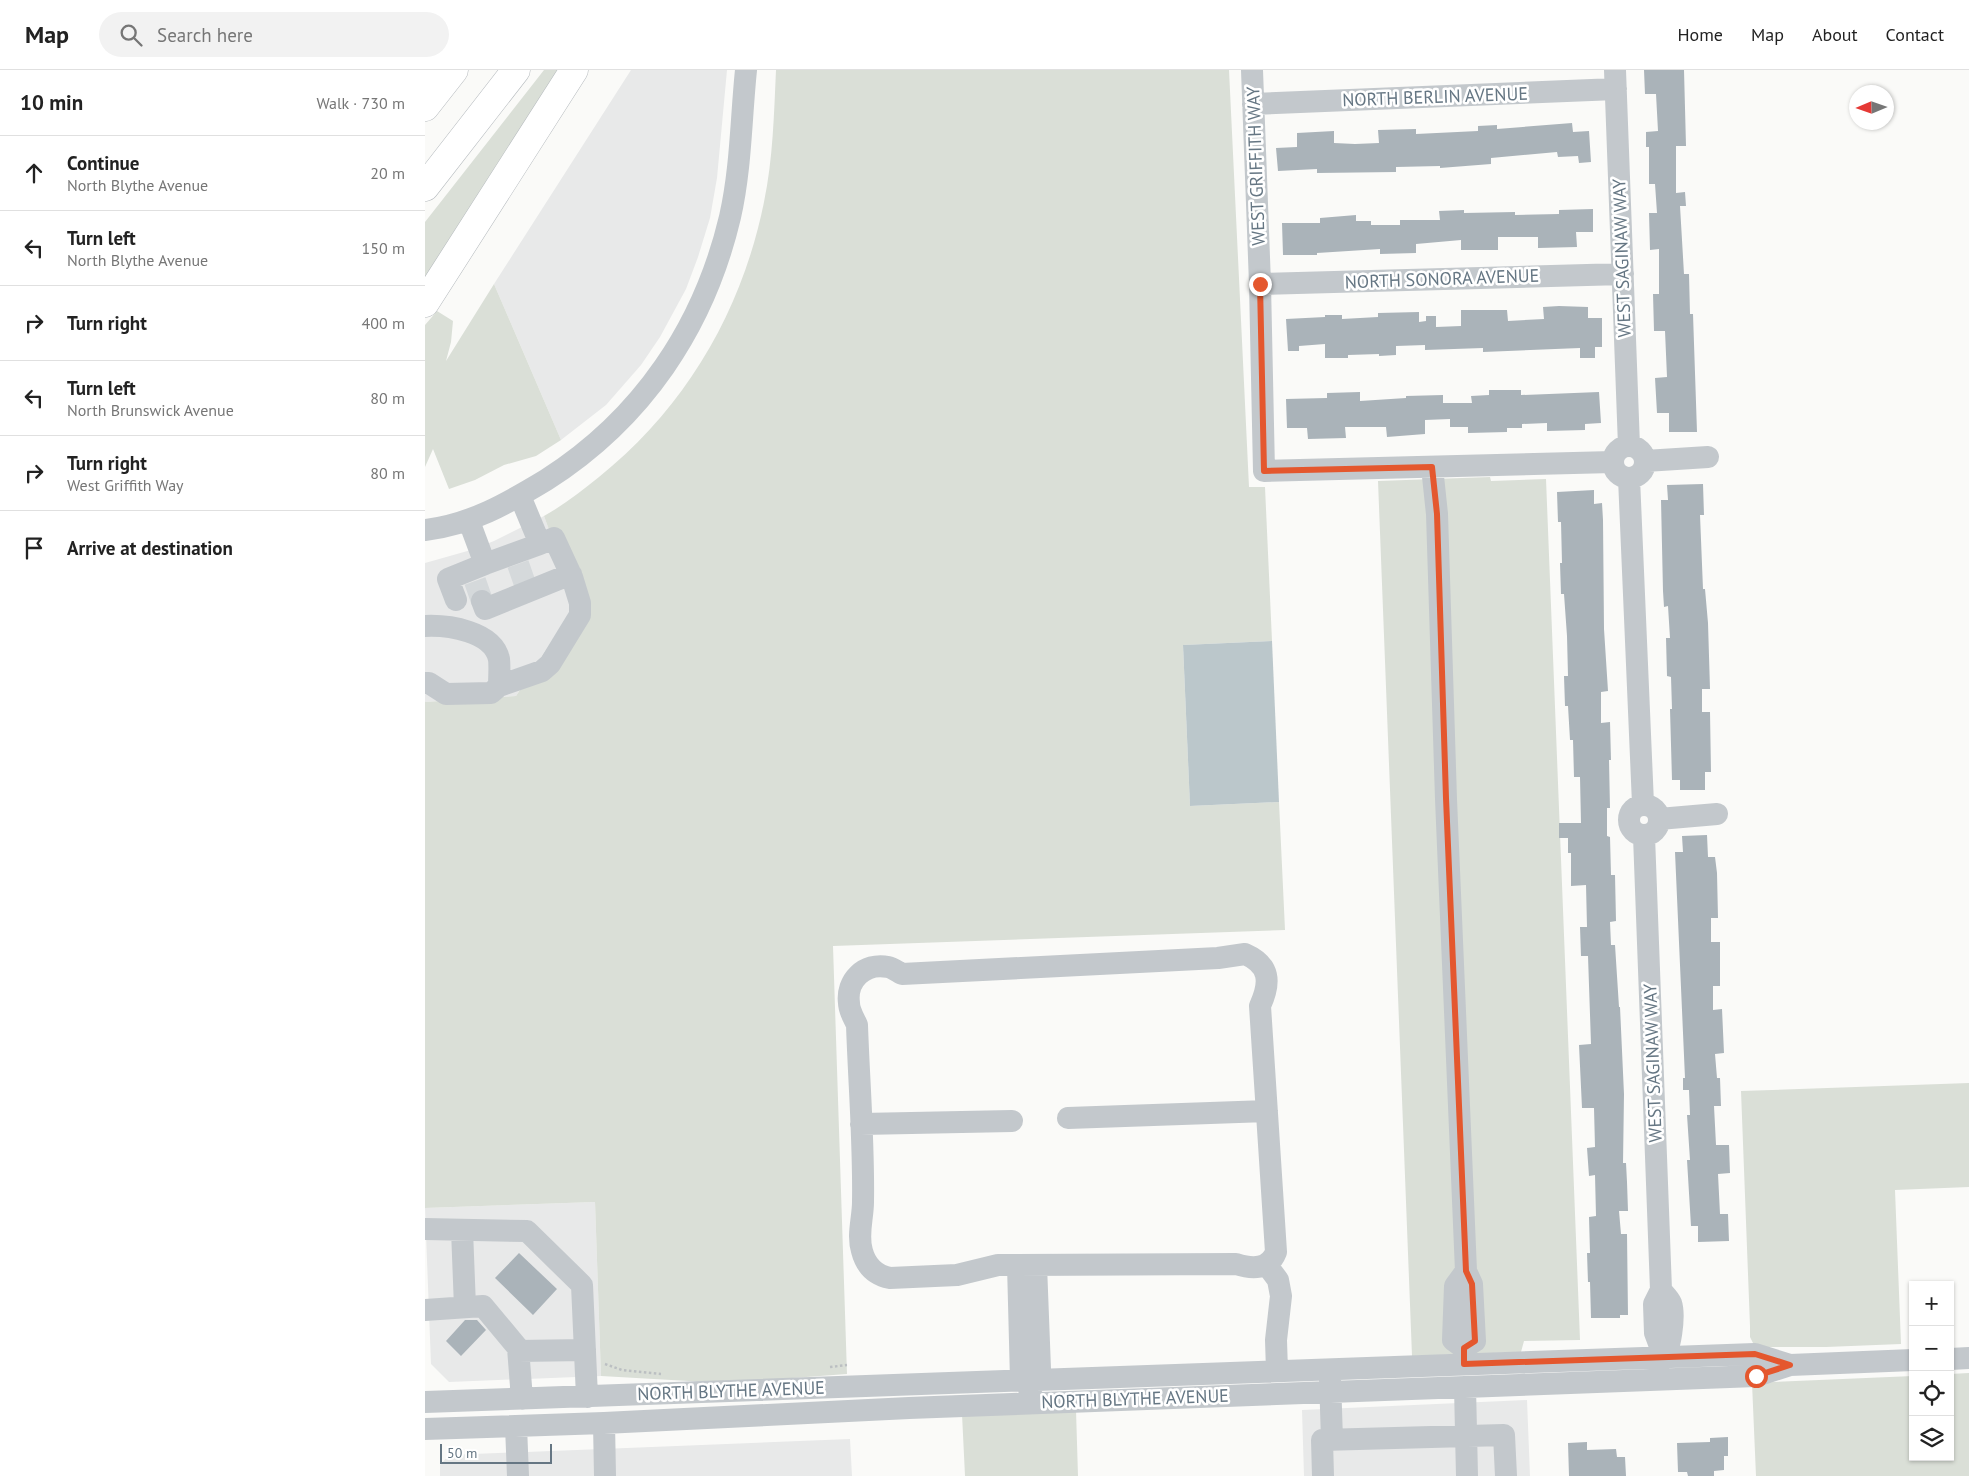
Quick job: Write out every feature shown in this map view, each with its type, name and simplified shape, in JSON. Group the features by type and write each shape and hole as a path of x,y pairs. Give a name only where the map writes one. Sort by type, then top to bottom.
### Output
{"highway":[{"path":"425,75 429,70"},
{"path":"425,107 454,70"},
{"path":"425,187 516,70"},
{"path":"425,303 575,70"}],"street":[{"path":"425,530 469,521 520,496 585,452 643,397 667,366 688,331 720,253 730,215 746,70"},
{"name":"WEST GRIFFITH WAY","path":"1252,70 1260,284 1264,471 1432,467"},
{"name":"NORTH BERLIN AVENUE","path":"1253,104 1616,80"},
{"name":"WEST SAGINAW WAY","path":"1616,80 1629,446"},
{"name":"NORTH SONORA AVENUE","path":"1260,284 1623,274"},
{"path":"1629,446 1637,447 1643,453 1645,461 1643,469 1637,476 1629,478 1621,476 1613,462 1615,454 1621,448 1629,446"},
{"path":"1645,461 1708,457"},
{"path":"1464,1356 1453,1340 1463,1311 1455,1286 1466,1271 1448,867 1437,514 1432,467 1613,462"},
{"path":"1629,478 1643,804"},
{"path":"520,496 540,544"},
{"path":"425,683 429,683 445,694 491,693 499,686 542,671 550,664 580,615 580,603 571,574 554,538 540,544 521,573 485,609 469,521"},
{"path":"456,600 448,579 479,579 521,573 571,574"},
{"path":"425,626 459,628 477,634 494,648 499,658 499,686"},
{"path":"1643,804 1654,808 1659,819 1655,830 1644,836 1633,831 1628,820 1632,809 1643,804"},
{"path":"1659,819 1717,814"},
{"name":"WEST SAGINAW WAY","path":"1644,836 1661,1290 1654,1304 1655,1333 1664,1358"},
{"path":"1245,954 1257,960 1263,966 1267,979 1264,998 1260,1006 1276,1252 1274,1258 1266,1264 1255,1268 1236,1264 998,1265 957,1275 890,1278 880,1276 865,1261 860,1239 863,1203 861,1124 857,1025 849,1005 848,992 853,979 863,970 874,967 888,967 902,974 1218,958 1245,954"},
{"path":"1068,1118 1267,1112"},
{"path":"861,1124 1012,1121"},
{"path":"425,1229 527,1232 582,1285 587,1397"},
{"path":"463,1230 465,1307"},
{"path":"1266,1264 1278,1280 1281,1296 1276,1340 1277,1371"},
{"path":"1027,1265 1028,1318 1040,1369 1030,1380"},
{"path":"425,1310 483,1306 518,1348 522,1399"},
{"path":"518,1350 585,1350"},
{"name":"NORTH BLYTHE AVENUE","path":"425,1402 1329,1370 1464,1356 1664,1358 1755,1354 1790,1365"},
{"name":"NORTH BLYTHE AVENUE","path":"1526,1384 1539,1376 1649,1372 1664,1358"},
{"path":"1954,1359 1969,1358"},
{"name":"NORTH BLYTHE AVENUE","path":"425,1429 604,1423 909,1408 1756,1376 1790,1365 1909,1360"},
{"path":"1329,1370 1332,1440"},
{"name":"NORTH BLYTHE AVENUE","path":"909,1408 932,1397 1020,1394 1031,1388 1030,1380"},
{"path":"1465,1387 1467,1476"},
{"path":"604,1423 605,1476"},
{"path":"516,1426 517,1476"},
{"path":"1323,1476 1322,1440 1505,1435 1506,1476"}],"path":[{"path":"585,1350 611,1367 667,1374"},
{"path":"825,1368 847,1365"}],"shaded area":[{"path":"544,70 568,70 425,291 425,222"},
{"path":"631,70 727,70 717,178 710,218 686,289 660,337 641,365 606,405 561,440 494,284"},
{"path":"776,70 1229,70 1249,487 1265,487 1272,641 1183,645 1190,806 1279,802 1285,930 833,946 847,1374 724,1383 601,1376 595,1202 425,1208 425,702 516,696 576,604 544,516 565,503 599,477 630,450 658,420 684,388 706,354 725,318 741,281 754,242 764,202 774,120"},
{"path":"494,284 561,440 536,456 504,465 475,480 449,489 433,449 425,467 425,325 437,311 453,321 451,342 446,361"},
{"path":"1490,477 1491,481 1546,479 1580,1340 1524,1341 1521,1352 1412,1356 1378,481"},
{"path":"544,516 576,603 516,696 425,702 425,563 471,550 494,541"},
{"path":"1272,641 1279,802 1190,806 1183,645"},
{"path":"1969,1083 1969,1187 1895,1190 1901,1344 1755,1347 1750,1337 1741,1091"},
{"path":"595,1202 601,1376 449,1382 431,1364 425,1208"},
{"path":"1969,1373 1969,1476 1756,1476 1752,1383 1909,1376 1909,1461 1954,1461 1954,1374"},
{"path":"1527,1400 1530,1476 1304,1476 1302,1410"},
{"path":"1076,1410 1078,1476 965,1476 962,1414"},
{"path":"850,1439 852,1476 440,1476 440,1465 449,1455"}],"building":[{"path":"1644,70 1684,70 1686,146 1676,146 1676,193 1685,192 1686,206 1680,206 1684,274 1689,274 1690,314 1693,314 1697,432 1669,432 1669,413 1657,413 1655,378 1667,377 1665,331 1654,331 1653,294 1659,294 1659,249 1650,250 1649,213 1657,213 1655,184 1649,184 1649,147 1646,147 1646,132 1658,131 1656,94 1645,94"},
{"path":"1572,123 1573,132 1589,131 1591,162 1579,163 1578,156 1558,157 1557,152 1491,158 1491,164 1440,168 1440,166 1396,167 1396,172 1317,173 1317,169 1278,171 1276,148 1297,147 1297,133 1334,131 1334,143 1355,144 1379,143 1378,130 1416,129 1416,134 1478,131 1478,126 1497,125 1497,129"},
{"path":"1593,209 1593,232 1576,232 1577,247 1538,248 1538,237 1498,237 1498,250 1461,250 1461,240 1416,244 1416,253 1380,254 1380,249 1317,253 1317,255 1283,255 1282,223 1320,223 1320,218 1356,215 1356,221 1371,221 1371,225 1400,225 1400,220 1440,220 1439,211 1464,210 1464,213 1515,212 1515,215 1559,214 1559,210"},
{"path":"1543,307 1588,307 1588,318 1602,318 1602,347 1595,347 1595,358 1580,358 1580,348 1483,352 1483,348 1425,350 1425,345 1396,346 1396,355 1348,355 1348,358 1325,358 1325,344 1299,346 1299,351 1288,351 1286,319 1342,315 1342,319 1378,317 1378,313 1419,312 1419,322 1426,321 1426,316 1436,316 1436,327 1461,326 1461,310 1507,310 1508,321 1544,319"},
{"path":"1489,390 1521,390 1521,395 1599,392 1601,423 1585,424 1585,430 1547,431 1547,423 1522,424 1522,428 1507,428 1507,432 1468,433 1468,427 1450,427 1450,419 1425,420 1425,434 1387,437 1386,427 1345,427 1346,438 1308,439 1307,428 1287,428 1286,399 1327,398 1327,393 1360,392 1360,401 1406,398 1406,396 1443,395 1443,403 1472,403 1471,396 1489,395"},
{"path":"1703,484 1704,515 1700,515 1703,589 1705,589 1708,623 1710,689 1702,689 1702,712 1710,712 1711,772 1705,772 1705,790 1680,790 1680,780 1672,780 1671,677 1667,676 1666,638 1670,638 1668,606 1664,607 1661,500 1668,500 1667,485"},
{"path":"1594,490 1594,504 1602,503 1603,520 1604,629 1608,691 1601,692 1601,723 1610,722 1610,808 1607,808 1607,836 1610,837 1611,875 1615,875 1616,921 1610,922 1611,945 1615,945 1620,1007 1624,1094 1623,1163 1626,1163 1628,1211 1619,1211 1621,1234 1627,1234 1628,1315 1620,1315 1620,1318 1591,1318 1587,1253 1590,1253 1589,1217 1596,1216 1595,1175 1589,1176 1587,1148 1595,1147 1594,1108 1582,1108 1579,1045 1591,1044 1588,956 1581,956 1580,927 1587,927 1586,885 1571,886 1571,853 1568,853 1568,838 1559,838 1559,823 1581,823 1580,777 1574,777 1573,740 1570,740 1568,706 1565,706 1564,676 1568,676 1567,636 1564,594 1561,594 1561,522 1558,522 1557,492"},
{"path":"1707,835 1708,857 1715,857 1717,873 1718,918 1711,918 1711,942 1720,942 1720,986 1713,986 1713,1010 1722,1009 1724,1053 1715,1054 1717,1078 1720,1078 1721,1106 1714,1106 1716,1145 1729,1145 1730,1173 1718,1174 1720,1214 1728,1214 1729,1241 1698,1242 1698,1226 1691,1226 1687,1160 1690,1160 1687,1115 1690,1115 1689,1090 1683,1090 1683,1078 1685,1078 1675,852 1683,852 1682,836"},
{"path":"519,1253 557,1289 533,1315 495,1278"},
{"path":"465,1320 477,1320 486,1330 461,1356 446,1341"},
{"path":"1728,1437 1728,1456 1724,1456 1724,1470 1714,1471 1714,1476 1688,1476 1687,1472 1678,1472 1677,1443 1710,1442 1710,1438"},
{"path":"1587,1442 1587,1450 1616,1449 1617,1457 1625,1457 1626,1476 1569,1476 1568,1443"}],"tunnel":[{"path":"518,564 525,584"},
{"path":"475,581 482,601"}],"route":[{"path":"1260,284 1264,471 1432,467 1437,514 1454,1013 1466,1271 1472,1284 1475,1341 1464,1348 1464,1364 1755,1354 1790,1365 1756,1376"}]}
